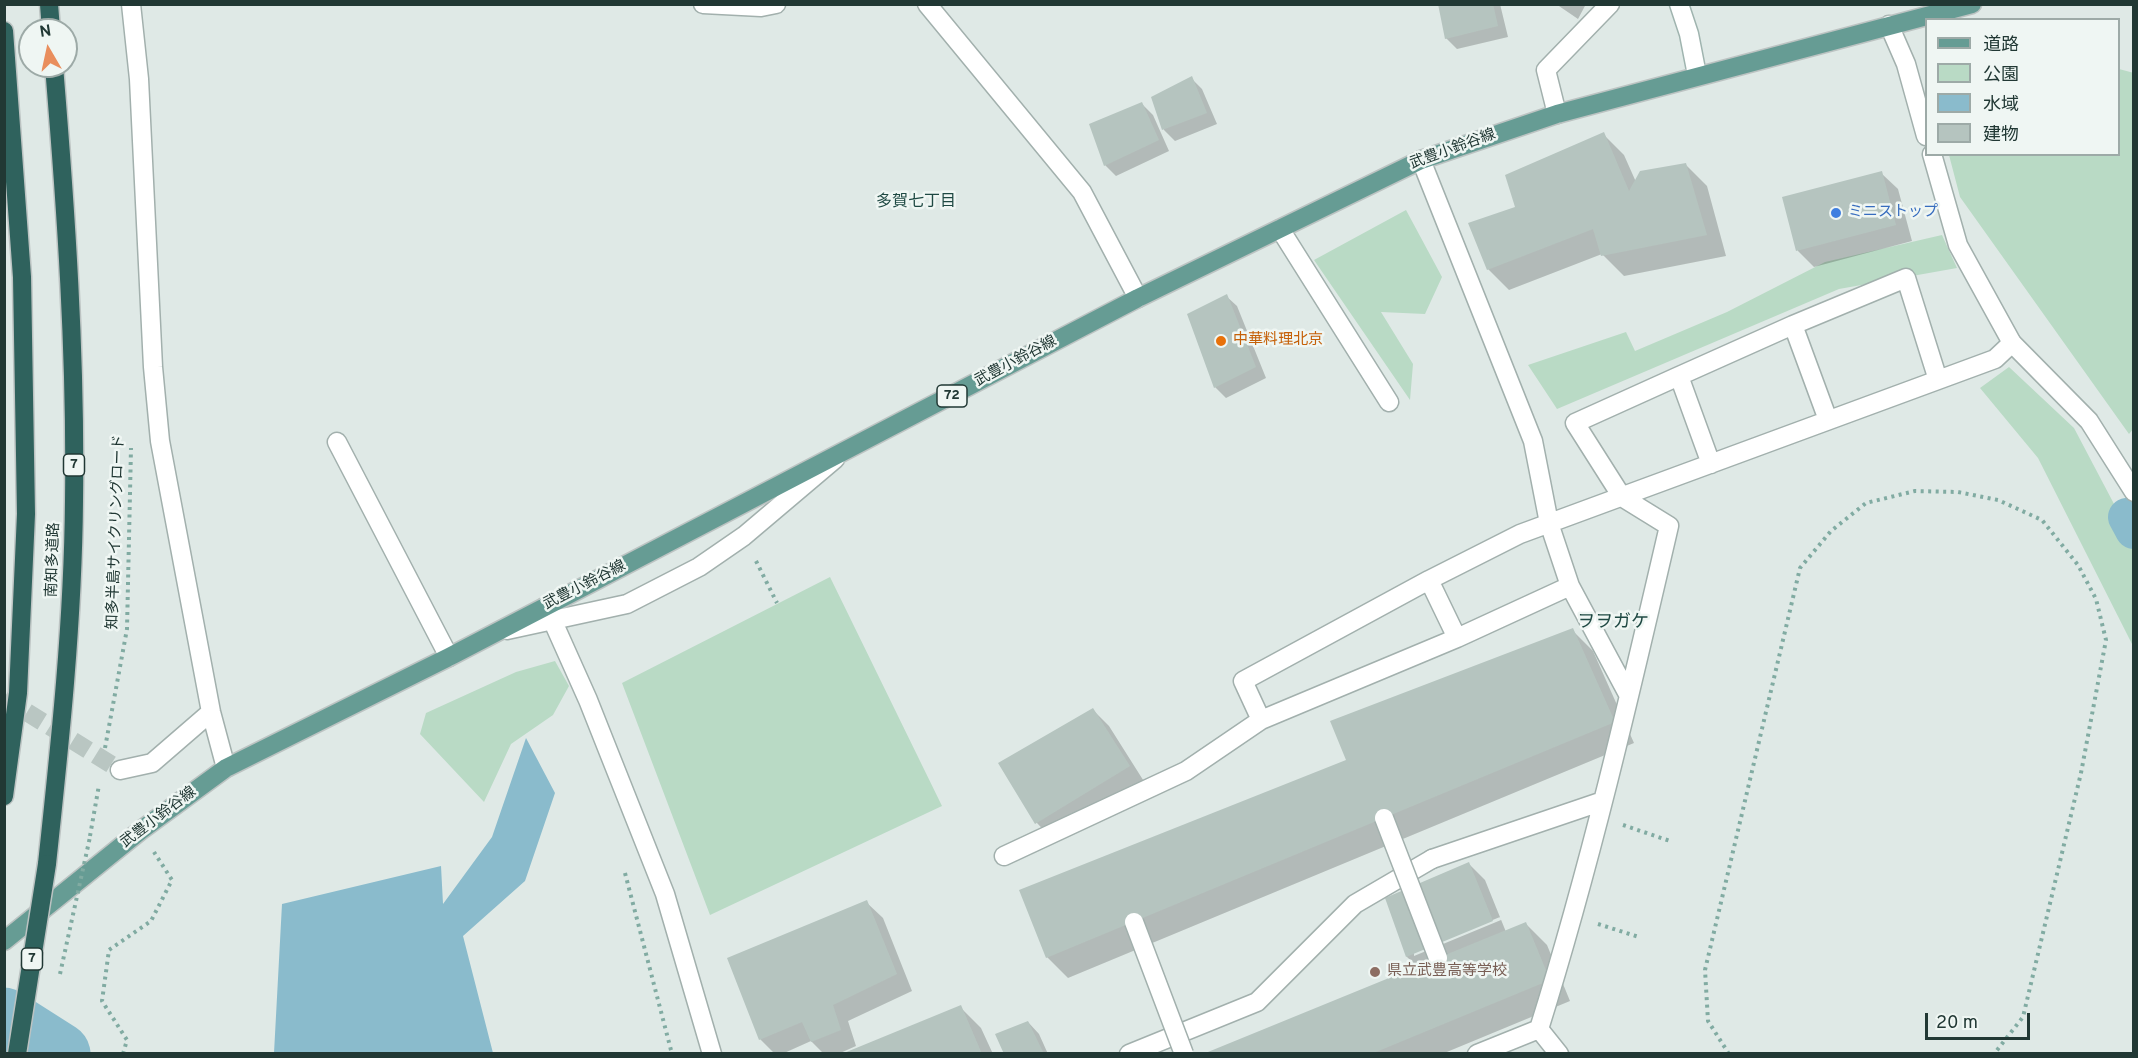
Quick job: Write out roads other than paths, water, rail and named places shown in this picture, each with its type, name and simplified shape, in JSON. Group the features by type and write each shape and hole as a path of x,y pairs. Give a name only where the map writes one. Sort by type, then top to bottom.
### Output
{"highway":[{"name":"南知多道路","path":"4,31 22,277 26,514 18,693 4,796"},
{"name":"南知多道路","path":"17,1053 47,864 67,686 75,502 71,268 55,78"}],"main road":[{"name":"武豊小鈴谷線","path":"4,940 140,831 226,768 496,632 550,613 841,454 1138,298 1421,160 1557,114 1697,75 1972,4"}],"street":[{"path":"131,4 139,79 153,367 160,441 211,712 226,768"},
{"path":"703,4 761,7 776,4"},
{"path":"927,4 1082,192 1138,298"},
{"path":"1557,114 1546,70 1610,4"},
{"path":"1679,4 1689,34 1697,75"},
{"path":"1889,25 1906,64 1925,132"},
{"path":"1933,156 1958,245 2012,343 2089,421 2133,492"},
{"path":"1421,160 1533,441 1549,523 1570,586 1629,696"},
{"path":"1280,229 1389,402"},
{"path":"1539,1029 1574,916 1602,809 1669,526 1622,497 1575,423 1793,325 1906,278 1938,380"},
{"path":"1793,325 1828,420"},
{"path":"1261,720 1243,681 1429,580 1520,534 1995,359 2012,343"},
{"path":"1679,376 1711,464"},
{"path":"338,442 449,657"},
{"path":"712,1053 665,894 550,613 627,604 699,567 744,536 841,454"},
{"path":"1429,580 1457,638"},
{"path":"1004,856 1186,771 1261,720 1457,638 1570,586"},
{"path":"120,770 152,763 211,712"},
{"path":"1129,1053 1257,1002 1354,904 1432,859 1602,809"},
{"path":"1384,818 1438,958"},
{"path":"1134,922 1184,1053"},
{"path":"1477,1053 1539,1029"},
{"path":"1539,1029 1559,1053"}],"water":[{"path":"526,738 555,793 525,881 463,936 493,1053 274,1053 282,904 441,866 443,904 492,837"}],"waterway":[{"path":"2127,517 2134,530"},
{"path":"4,1019 59,1054"}],"tunnel":[{"path":"4,698 120,770"}],"place":[{"name":"ミニストップ","path":"1836,213"},
{"name":"中華料理北京","path":"1221,341"},
{"name":"県立武豊高等学校","path":"1375,972"}],"district":[{"name":"多賀七丁目","path":"916,203"},
{"name":"ヲヲガケ","path":"1613,623"}]}
